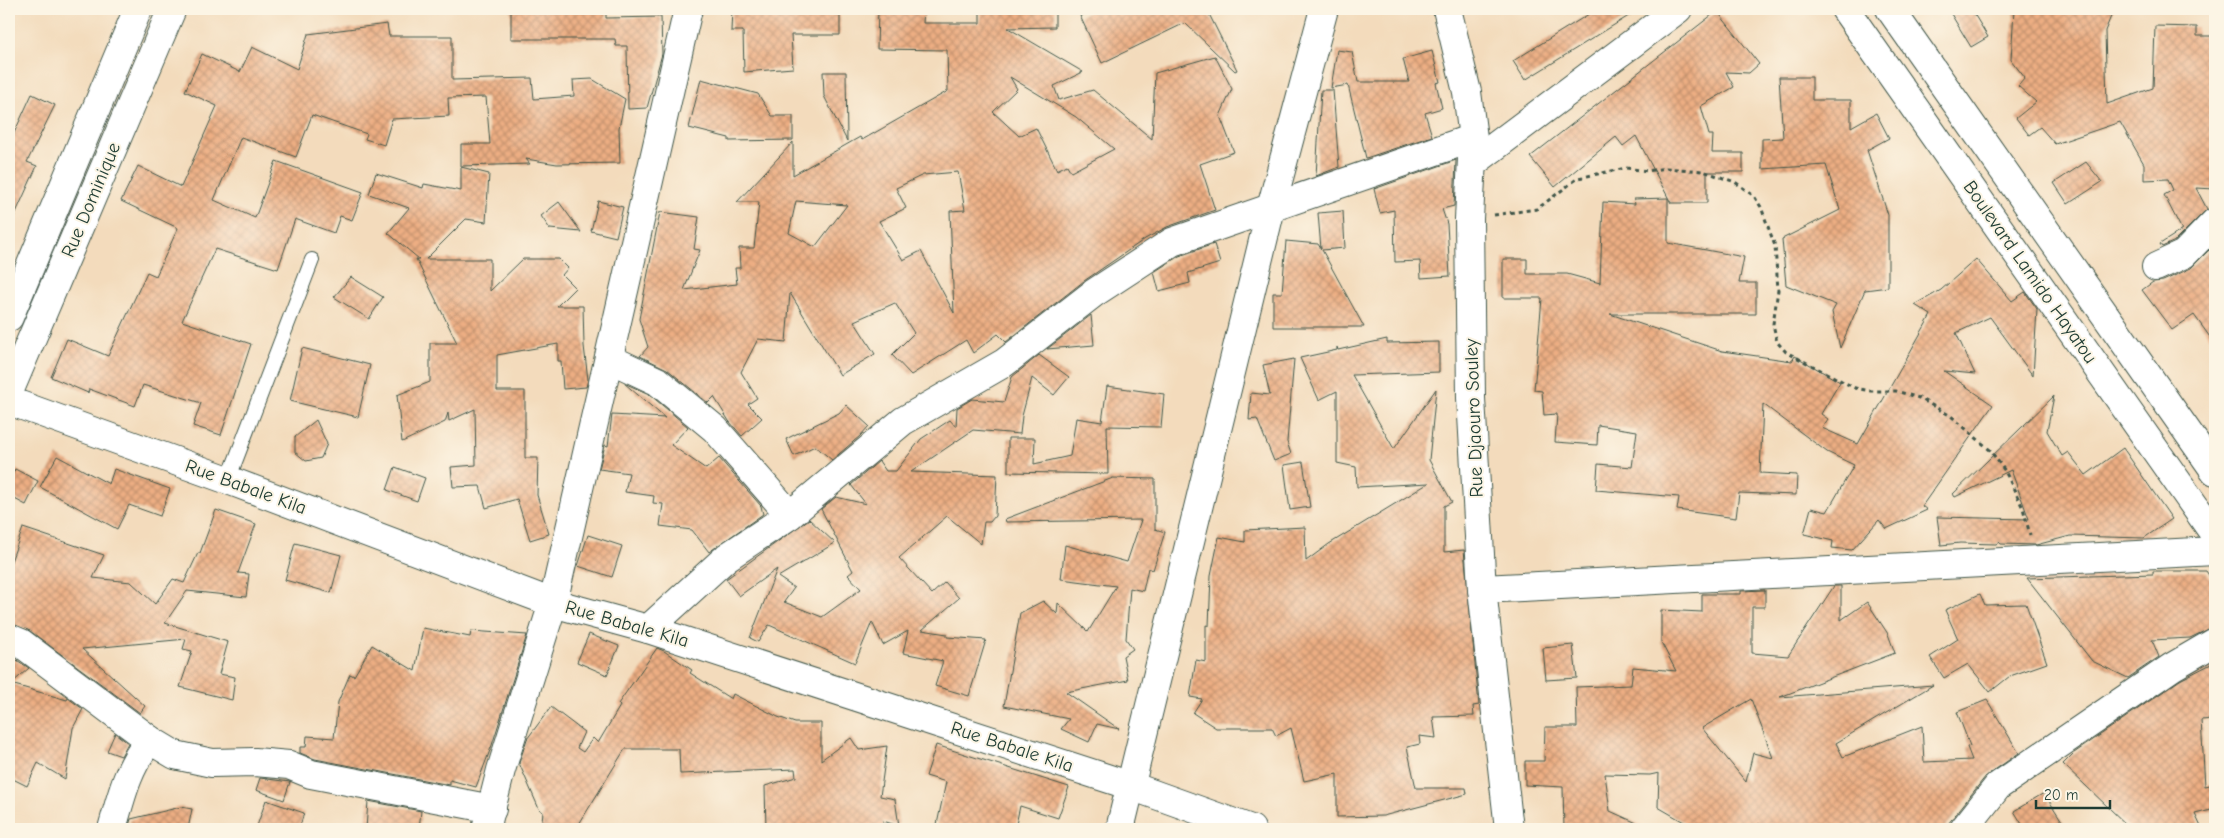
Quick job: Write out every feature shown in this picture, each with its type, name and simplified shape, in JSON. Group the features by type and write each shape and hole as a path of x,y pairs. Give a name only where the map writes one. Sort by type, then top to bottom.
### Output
{"street":[{"name":"Rue Dominique","path":"9,316 138,9"},
{"name":"Rue Dominique","path":"9,392 172,9"},
{"path":"9,638 22,643 71,678 150,740 175,755 212,763 255,762 289,765 311,774 489,819 501,770 554,603 688,9"},
{"path":"1120,829 1132,786 1271,208 1324,9"},
{"name":"Rue Djaouro Souley","path":"1447,9 1467,92 1473,150 1469,219 1471,398 1482,589 1509,829"},
{"path":"648,629 728,557 790,514 903,421 1004,362 1094,293 1172,242 1271,208 1473,150 1678,9"},
{"name":"Boulevard Lamido Hayatou","path":"1846,9 2215,535"},
{"name":"Boulevard Lamido Hayatou","path":"1890,9 2215,471"},
{"path":"2156,267 2184,254 2215,222"},
{"path":"2057,309 2087,289"},
{"path":"610,359 657,381 715,429 790,514"},
{"name":"Rue Babale Kila","path":"9,401 228,480 554,603 648,629 1132,786 1251,829"},
{"path":"1482,589 2037,562 2215,551"},
{"path":"1964,829 1998,786 2172,667 2215,642"},
{"path":"112,829 130,771 138,754 150,740"}],"lane":[{"path":"228,480 312,260"}],"path":[{"path":"1469,219 1537,208 1578,178 1626,168 1647,171 1666,168 1703,171 1735,182 1754,196 1761,206 1775,246 1778,290 1773,324 1776,342 1786,352 1855,388 1871,391 1896,391 1919,398 1965,426 1990,450 2015,488 2023,508 2037,562"}],"building":[{"path":"511,9 606,9 606,18 661,17 662,54 647,108 628,109 627,46 616,46 615,39 511,39"},
{"path":"732,9 840,9 840,35 791,35 793,68 744,72 743,31 731,31"},
{"path":"878,9 924,9 923,23 980,23 980,9 1055,9 1055,27 1008,28 1083,72 1054,86 1059,100 1093,90 1152,139 1155,73 1215,56 1232,89 1220,116 1234,152 1200,164 1215,210 1167,227 1145,239 1084,281 1006,342 998,334 973,353 966,340 911,375 892,355 914,333 895,303 854,321 875,354 840,375 790,293 786,342 758,339 741,372 757,398 748,404 762,418 742,436 729,421 714,397 708,403 667,369 640,356 648,347 639,319 660,212 699,217 694,249 700,250 684,290 737,284 735,268 740,268 739,248 754,248 759,202 737,202 793,142 793,175 860,137 862,140 948,91 947,50 877,49","holes":["1010,77 1076,117 1114,149 1071,172 1067,165 1057,170 1036,128 1019,136 993,112 1017,89","958,172 965,210 950,211 954,313 921,251 903,260 879,221 906,208 896,188 923,175","796,201 847,205 815,247 789,233"]},
{"path":"1096,9 1215,9 1208,12 1237,70 1235,71 1185,23 1102,63 1080,16"},
{"path":"1597,9 1640,9 1525,80 1513,61"},
{"path":"1948,9 1971,9 1988,37 1971,47"},
{"path":"2014,9 2114,9 2105,31 2107,104 2153,88 2155,26 2197,27 2197,36 2215,36 2215,189 2196,188 2207,209 2175,241 2162,247 2160,244 2182,230 2164,195 2173,190 2168,179 2144,180 2144,164 2120,122 2055,144 2040,127 2029,135 2016,118 2036,102 2018,86 2025,78 2011,60"},
{"path":"1717,11 1759,64 1749,73 1726,72 1734,87 1701,106 1709,135 1713,135 1712,153 1743,153 1743,172 1707,172 1707,203 1671,203 1636,136 1623,146 1616,137 1555,187 1530,157"},
{"path":"387,24 389,36 452,36 452,80 532,78 534,99 574,96 573,80 592,79 625,99 619,128 620,163 557,164 526,159 530,164 461,166 461,144 490,144 486,97 448,98 449,116 392,119 384,145 365,139 367,134 312,115 296,157 241,137 214,200 255,218 276,161 363,192 352,220 340,216 334,233 295,219 278,269 215,249 182,321 251,344 221,435 193,426 201,403 143,385 135,406 89,389 88,393 51,377 67,339 108,356 147,272 156,276 178,228 121,201 138,166 181,187 217,106 185,91 202,54 240,72 252,47 297,69 308,34"},
{"path":"1337,50 1352,52 1358,82 1409,82 1403,59 1432,51 1440,82 1436,83 1442,108 1425,113 1432,136 1366,158 1348,85 1331,88"},
{"path":"823,72 846,72 847,141 824,96"},
{"path":"1779,77 1812,77 1812,100 1851,100 1851,127 1876,113 1889,138 1867,150 1888,215 1888,287 1865,290 1840,348 1832,312 1836,305 1786,285 1782,239 1840,210 1826,165 1762,169 1762,139 1783,138"},
{"path":"701,79 758,94 772,116 793,116 793,140 729,141 729,138 689,128"},
{"path":"1321,90 1333,90 1339,167 1316,176"},
{"path":"32,94 55,105 27,162 37,166 9,228 9,144"},
{"path":"1456,160 1454,206 1442,209 1447,224 1450,276 1421,278 1420,261 1395,262 1394,210 1380,213 1374,189"},
{"path":"2086,162 2102,182 2068,204 2054,183"},
{"path":"461,167 489,174 486,222 466,219 426,259 490,259 490,291 523,259 559,259 568,268 562,275 575,288 557,306 583,306 584,346 588,380 586,387 563,389 561,361 558,361 558,344 497,355 497,391 525,391 525,458 538,458 537,495 549,534 530,540 517,499 486,508 480,486 453,487 451,467 476,465 475,409 449,421 448,413 445,422 402,442 397,395 430,382 430,343 457,343 416,259 419,259 388,233 409,208 369,194 376,173 423,188 424,184 461,191"},
{"path":"1668,198 1668,243 1744,257 1739,283 1756,283 1756,314 1610,314 1722,351 1792,361 1795,356 1840,382 1821,414 1828,419 1822,428 1858,444 1931,315 1915,305 1941,290 1976,259 2012,301 2025,292 2037,309 2033,376 1990,317 1956,333 1975,374 1944,371 1993,405 1922,506 1927,510 1886,529 1879,520 1852,550 1832,548 1833,541 1804,534 1811,508 1827,512 1854,465 1827,452 1763,404 1760,473 1797,475 1796,495 1739,493 1736,518 1677,510 1679,497 1596,490 1598,464 1632,467 1637,431 1598,425 1597,445 1555,442 1557,414 1544,415 1542,391 1534,390 1542,298 1503,298 1503,259 1527,259 1527,274 1567,274 1600,283 1603,202 1635,204 1634,199"},
{"path":"598,201 623,207 616,237 591,231"},
{"path":"559,202 581,232 550,229 541,216"},
{"path":"1343,211 1345,248 1322,250 1364,327 1273,327 1273,293 1282,293 1286,241 1318,244 1321,249 1318,213"},
{"path":"1214,244 1220,263 1188,273 1190,283 1159,291 1154,272 1179,256"},
{"path":"2213,246 2215,249 2215,344 2194,315 2172,330 2142,290 2153,282 2163,281 2191,268"},
{"path":"351,277 383,297 369,319 334,297"},
{"path":"1091,315 1094,345 1047,349"},
{"path":"1387,339 1387,343 1439,342 1439,372 1352,375 1394,449 1436,389 1429,460 1452,502 1444,506 1444,552 1464,550 1479,705 1473,706 1474,716 1433,717 1436,738 1419,736 1420,744 1407,747 1416,788 1466,788 1467,794 1383,816 1337,817 1337,774 1304,781 1291,728 1276,736 1272,728 1216,728 1193,713 1202,699 1190,697 1196,660 1206,662 1206,625 1209,626 1211,576 1219,537 1245,542 1245,530 1305,527 1306,561 1329,544 1429,483 1357,487 1356,467 1337,463 1337,391 1319,400 1300,358 1337,350 1337,347 1338,350"},
{"path":"302,348 370,365 358,417 290,401"},
{"path":"1039,355 1069,377 1054,395 1032,378 1022,416 1020,434 973,430 911,472 997,475 995,516 990,522 984,522 981,544 947,516 899,558 932,594 945,582 959,598 922,630 947,634 947,637 986,640 969,696 935,686 943,661 903,653 908,631 883,645 872,622 855,663 769,625 758,642 750,638 777,569 739,596 726,579 809,519 835,543 778,577 794,588 784,602 822,617 861,589 848,575 853,571 821,509 836,497 866,504 851,485 879,461 886,471 896,471 921,439 950,420 956,427 957,408 972,399 1004,402 1012,377"},
{"path":"1294,359 1287,442 1291,454 1274,461 1257,419 1249,420 1251,393 1270,395 1263,365"},
{"path":"624,383 649,394 688,427 671,445 706,469 719,458 761,506 763,514 709,552 692,530 660,526 663,504 653,503 654,496 625,492 629,473 599,469 605,445 608,446 612,415 665,418"},
{"path":"1107,386 1164,394 1161,427 1107,426 1108,474 1008,472 1008,438 1035,438 1034,464 1070,456 1076,418 1102,422"},
{"path":"2054,396 2047,431 2062,456 2068,452 2086,475 2123,448 2172,519 2144,538 2070,536 2036,545 2001,544 1999,542 1996,544 1960,543 1941,545 1937,517 2029,519 2011,470 1955,497 1953,494"},
{"path":"846,405 869,426 860,436 832,460 815,446 794,456 786,439 839,413"},
{"path":"316,420 327,444 321,458 306,461 295,452 295,437"},
{"path":"57,456 109,484 114,469 170,489 160,516 129,505 117,529 40,487"},
{"path":"1303,462 1310,507 1290,510 1284,465"},
{"path":"395,467 425,478 417,501 387,490"},
{"path":"15,469 38,481 26,505 9,496 9,482"},
{"path":"1113,478 1155,479 1155,529 1165,532 1153,570 1148,568 1143,591 1130,588 1126,639 1133,649 1123,656 1128,680 1066,692 1119,729 1097,724 1089,742 1061,729 1069,719 1004,706 1020,613 1043,601 1057,614 1058,603 1088,632 1116,586 1061,579 1065,545 1127,562 1141,520 1006,522 1005,519"},
{"path":"216,510 256,524 238,573 249,574 246,597 187,591 165,623 228,642 219,674 235,677 232,700 180,687 192,651 183,649 186,639 82,649 145,706 140,713 30,631 9,623 9,567 23,528 104,555 93,578 131,582 155,604 173,579 184,583 198,553 200,553"},
{"path":"588,535 622,546 612,577 578,566"},
{"path":"295,543 341,555 331,593 285,580"},
{"path":"2153,571 2206,571 2215,584 2215,626 2190,638 2152,640 2159,657 2128,678 2092,661 2027,578 2153,574"},
{"path":"1834,586 1841,586 1841,620 1867,602 1888,634 1895,653 1780,697 1933,685 1836,743 1843,757 1922,726 1924,762 1972,760 1967,747 1970,746 1957,712 1987,700 2019,753 1986,776 1944,829 1790,829 1758,824 1753,829 1696,829 1658,807 1659,773 1650,775 1605,774 1610,811 1650,829 1564,829 1563,787 1525,785 1525,761 1544,761 1545,727 1577,727 1576,687 1631,685 1633,667 1676,671 1661,642 1661,610 1702,612 1702,594 1741,594 1741,591 1765,590 1765,607 1752,607 1752,653 1788,656","holes":["1751,699 1773,758 1753,753 1746,782 1702,728"]},
{"path":"1980,594 1985,605 2026,604 2047,663 2010,676 1990,692 1968,664 1944,678 1930,657 1958,639 1945,610"},
{"path":"423,628 470,637 471,631 527,635 492,745 476,787 450,780 450,785 315,759 300,753 300,747 306,747 307,736 334,738 338,702 350,674 354,676 372,645 415,671"},
{"path":"589,634 619,646 607,675 577,662"},
{"path":"1573,645 1577,678 1546,680 1543,648"},
{"path":"657,648 692,670 690,673 731,699 733,694 778,717 795,723 821,723 821,760 851,738 859,750 887,746 880,796 895,799 899,826 883,821 884,829 766,829 765,786 796,777 795,769 680,774 679,749 625,749 576,829 541,829 543,812 539,809 519,763 527,739 551,707 584,732 577,748 583,752 593,738 598,743 620,706 618,704"},
{"path":"9,655 29,668 11,684 67,700 68,698 83,709 73,728 65,779 38,763 27,786 9,777"},
{"path":"2215,662 2215,719 2201,720 2205,786 2215,784 2215,809 2195,814 2202,829 2131,829 2063,764 2074,753 2180,680"},
{"path":"115,733 128,743 121,756 107,751"},
{"path":"936,745 1069,787 1058,818 1020,806 1015,829 936,829 946,782 926,776"},
{"path":"260,778 290,782 284,800 256,790"},
{"path":"2044,793 2067,829 2025,829 2014,811"},
{"path":"266,800 304,813 299,829 256,829"},
{"path":"368,801 421,811 419,829 366,829"},
{"path":"181,807 192,809 188,829 128,829 131,819"}]}
